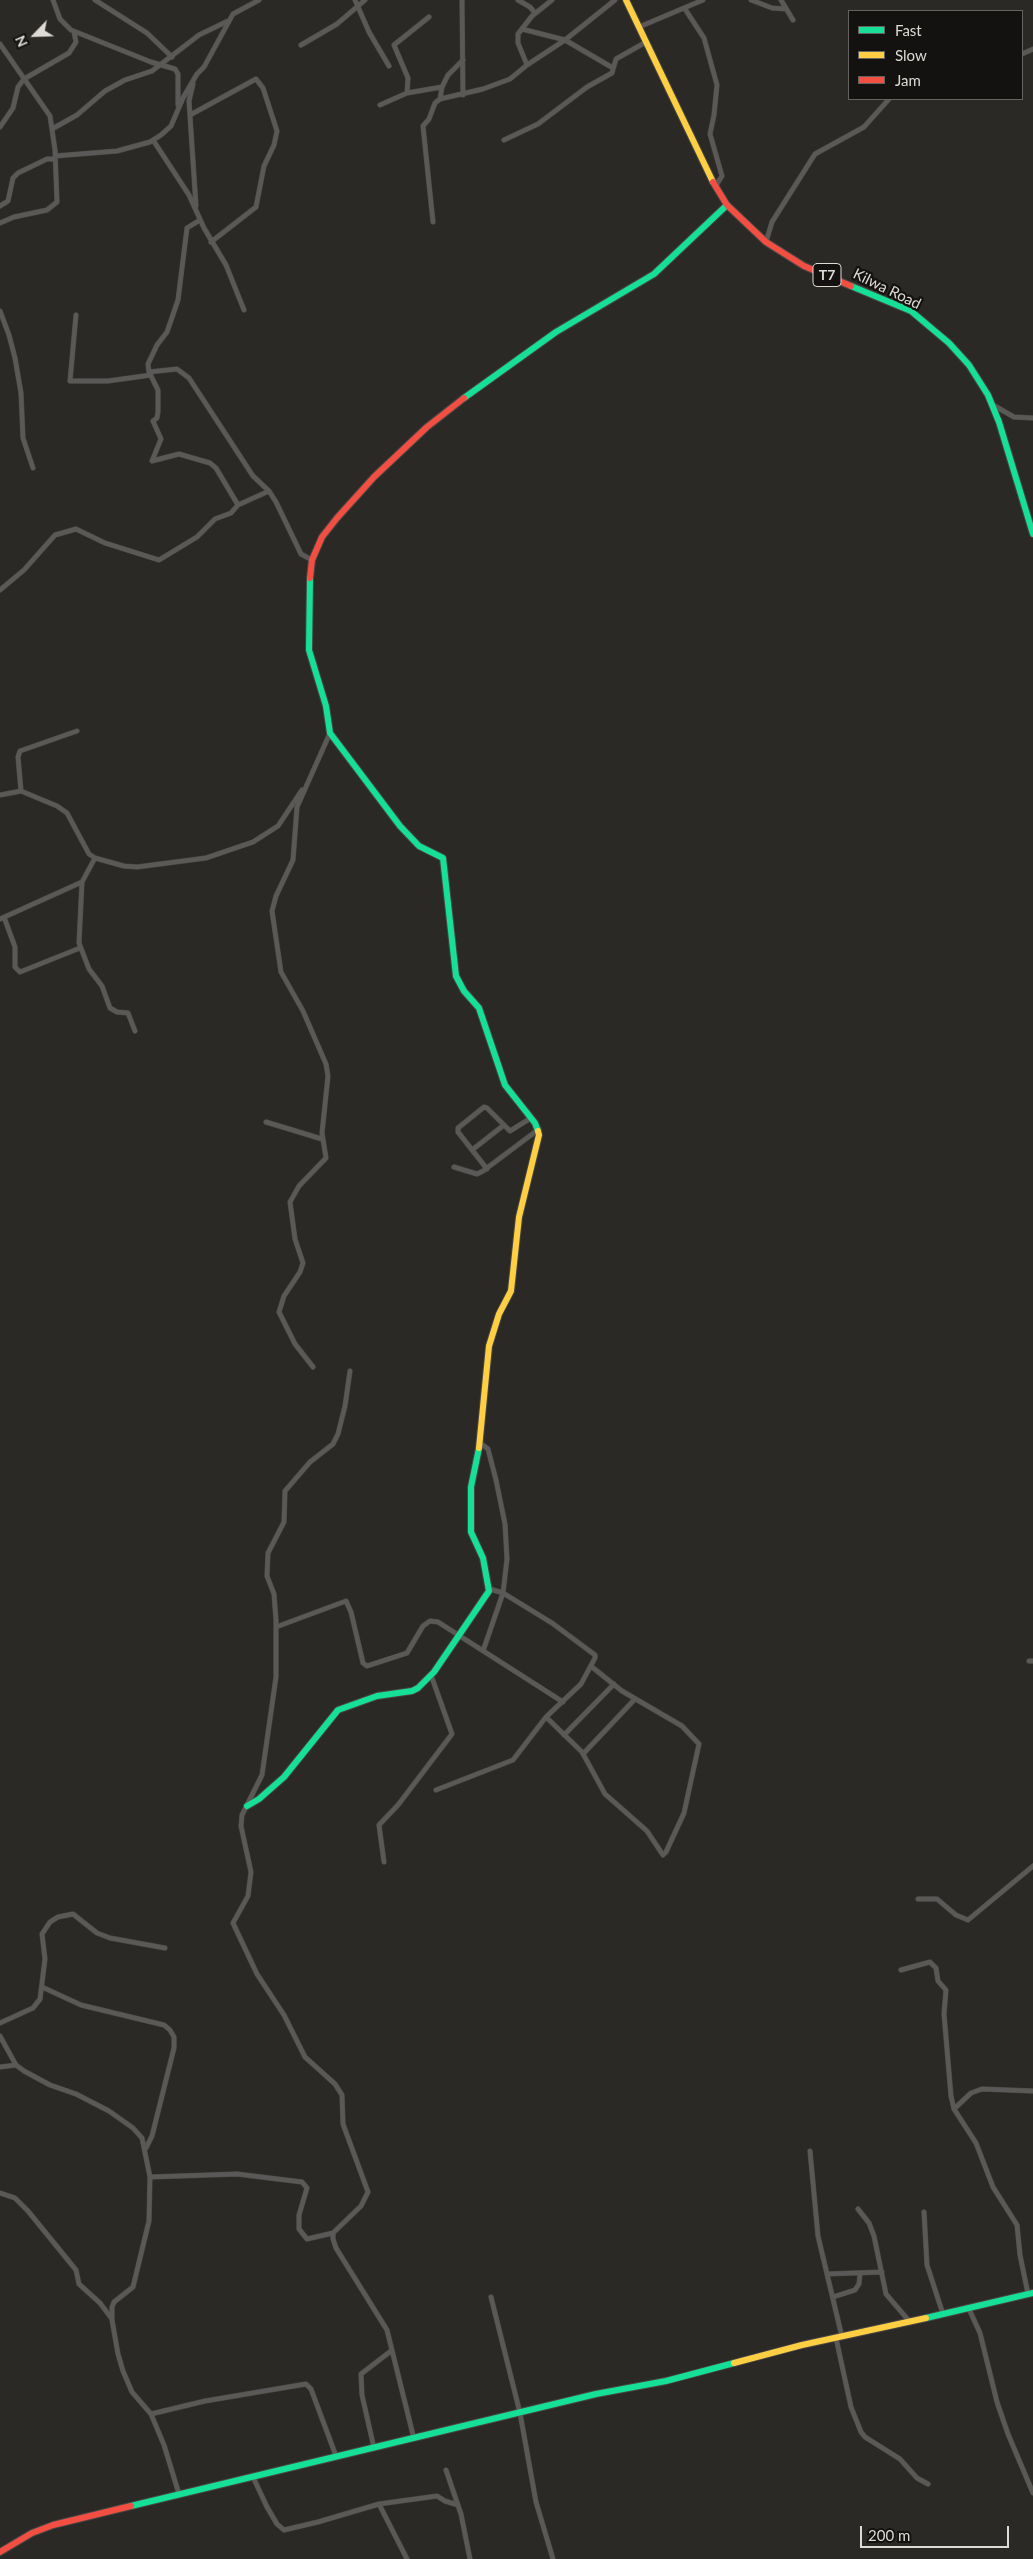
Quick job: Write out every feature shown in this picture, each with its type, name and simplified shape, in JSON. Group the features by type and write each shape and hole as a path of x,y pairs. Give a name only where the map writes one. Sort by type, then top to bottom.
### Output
{"main road":[{"name":"Kilwa Road","path":"626,0 687,133 727,205 766,242 804,266 911,311 949,343 969,365 993,405 1033,534"},
{"path":"247,1806 259,1799 284,1777 338,1709 377,1696 412,1691 431,1675 459,1637 490,1589 483,1558 471,1530 470,1494 477,1466 486,1394 489,1346 499,1314 511,1292 519,1217 537,1149 538,1129 532,1118 505,1086 479,1008 464,991 456,976 443,857 419,846 400,826 330,733 326,706 309,650 309,583 312,560 322,537 337,518 374,477 421,432 503,368 556,332 654,274 727,205"},
{"path":"0,2552 32,2533 53,2525 596,2394 666,2381 802,2344 839,2338 1030,2294"}],"street":[{"path":"53,0 62,22 74,32 151,62 171,66 177,72 178,109"},
{"path":"95,0 147,34 172,56"},
{"path":"0,206 8,200 16,175 43,161 55,157 117,151 153,140 170,127 195,78 204,67 234,12 259,0"},
{"path":"355,0 359,5 369,32 389,66"},
{"path":"301,45 336,24 365,0"},
{"path":"462,0 463,95"},
{"path":"518,0 535,13"},
{"path":"527,65 517,38 535,13 552,0"},
{"path":"440,99 463,95 507,81 527,65 565,40 615,0"},
{"path":"639,27 703,0"},
{"path":"751,0 772,8 786,9"},
{"path":"781,0 793,20"},
{"path":"685,9 704,38 717,85 710,134 722,176 715,186"},
{"path":"407,93 408,78 394,45 429,17"},
{"path":"52,129 77,115 105,91 125,80 152,71 199,35 228,21"},
{"path":"522,29 565,40 613,68"},
{"path":"0,127 14,105 18,88 24,79 68,53 76,42 74,32"},
{"path":"504,140 538,124 587,87 612,73 616,60 620,55 646,42"},
{"path":"0,44 48,111 55,157 56,204 42,212 14,217 0,223"},
{"path":"433,222 423,126 440,99 442,87 451,70 463,60"},
{"path":"195,78 190,98 190,115 196,210"},
{"path":"190,115 256,79 263,88 277,131 274,145 264,166 256,207 211,242"},
{"path":"380,105 407,93 442,87"},
{"path":"766,242 772,222 815,154 864,127 888,100"},
{"path":"153,140 183,184 211,242 226,266 244,310"},
{"path":"200,220 188,228 178,300 167,332 157,345 148,364 150,374 158,390 157,418 153,421 161,439 152,461 179,454 210,463 216,468 238,505"},
{"path":"0,311 8,329 15,358 21,394 23,438 33,468"},
{"path":"76,315 70,382 108,381 176,369 189,378 252,476 270,491 301,554 312,560"},
{"path":"993,405 1014,417 1033,418"},
{"path":"0,590 24,570 55,535 76,529 105,543 159,560 197,537 211,522 231,513 238,505 270,491"},
{"path":"20,791 18,757 21,750 77,730"},
{"path":"313,1367 296,1344 279,1312 282,1300 300,1272 303,1263 295,1239 290,1202 301,1183 325,1160 322,1139 328,1070 303,1011 282,972 272,910 278,890 293,860 296,812 304,788 330,733"},
{"path":"0,795 20,791 57,806 67,813 84,847 95,858 124,866 137,867 192,860 238,848 274,829 304,788"},
{"path":"95,858 82,882 78,938 80,948 89,969 102,986 110,1008 117,1012 128,1013 135,1031"},
{"path":"80,948 20,972 15,968 15,947 2,918 82,882"},
{"path":"486,1169 458,1132 458,1128 484,1107 510,1131 532,1118"},
{"path":"266,1122 322,1139"},
{"path":"472,1150 504,1125"},
{"path":"454,1168 477,1174 538,1129"},
{"path":"150,2177 237,2174 302,2182 307,2188 299,2215 299,2229 307,2239 333,2233 362,2206 368,2192 343,2124 343,2102 339,2089 305,2057 284,2014 257,1974 234,1930 234,1918 248,1896 251,1872 241,1826 242,1815 262,1776 276,1677 274,1594 268,1580 266,1565 269,1549 284,1522 284,1492 299,1473 335,1440 345,1406 350,1371"},
{"path":"479,1442 486,1447 491,1458 505,1524 506,1559 503,1593 483,1651"},
{"path":"436,1790 513,1761 546,1717 563,1702 592,1668 595,1655 552,1623 503,1593 490,1589"},
{"path":"276,1627 346,1601 350,1607 360,1654 365,1666 408,1652 421,1629 430,1622 438,1622 563,1702"},
{"path":"546,1717 583,1754 605,1794 647,1831 663,1854 672,1843 684,1813 700,1746 682,1726 635,1699 592,1668"},
{"path":"384,1862 379,1825 398,1805 452,1734 431,1675"},
{"path":"564,1735 614,1684"},
{"path":"583,1754 635,1699"},
{"path":"918,1899 937,1899 956,1915 968,1920 1033,1866"},
{"path":"0,2023 37,2004 42,1987 45,1959 42,1934 50,1922 68,1914 73,1914 97,1933 110,1938 165,1948"},
{"path":"901,1970 930,1962 936,1968 938,1981 946,1990 944,2014 947,2043 947,2079 954,2109 976,2143 993,2186 1015,2221 1030,2294"},
{"path":"42,1987 81,2005 164,2025 170,2030 174,2037 174,2048 152,2136 146,2148"},
{"path":"0,2036 16,2065 34,2078 76,2094 109,2111 133,2128 142,2138 146,2148 150,2177 149,2221 133,2287 114,2302 112,2320 118,2354 126,2378 132,2392 151,2414 164,2445 179,2494"},
{"path":"0,2067 16,2065"},
{"path":"954,2109 971,2093 982,2089 1033,2090"},
{"path":"810,2151 817,2230 833,2296 851,2407 865,2438 900,2460 917,2478 928,2484"},
{"path":"0,2193 15,2198 28,2211 76,2270 78,2284 100,2303 112,2320"},
{"path":"858,2209 871,2228 886,2294 910,2322"},
{"path":"924,2212 928,2265 943,2314"},
{"path":"333,2233 336,2248 383,2322 414,2439"},
{"path":"827,2274 840,2272 860,2274 882,2272"},
{"path":"833,2296 855,2290 859,2284 860,2274"},
{"path":"491,2297 520,2413 536,2502 553,2559"},
{"path":"969,2309 980,2333 997,2402 1008,2434 1033,2493"},
{"path":"374,2448 362,2395 361,2374 391,2351"},
{"path":"151,2414 205,2401 306,2384 312,2389 336,2456"},
{"path":"446,2470 458,2504 470,2559"},
{"path":"252,2477 277,2524 284,2530 380,2504 437,2496 445,2501 458,2504"},
{"path":"380,2504 407,2559"}],"traffic: fast":[{"path":"464,398 556,332 654,274 727,205"},
{"path":"851,286 911,311 949,343 969,365 988,395 999,422 1033,534"},
{"path":"310,578 309,650 326,706 330,733 400,826 419,846 443,858 456,976 464,991 479,1008 505,1085 535,1123 538,1131"},
{"path":"247,1806 259,1799 284,1777 338,1710 377,1696 412,1691 418,1688 434,1672 489,1591 483,1558 471,1532 471,1487 479,1448"},
{"path":"926,2318 1033,2293"},
{"path":"131,2506 596,2394 666,2381 734,2363"}],"traffic: slow":[{"path":"626,0 713,182"},
{"path":"479,1448 489,1346 499,1314 511,1291 519,1217 539,1135 538,1131"},
{"path":"734,2363 802,2345 926,2318"}],"traffic: jam":[{"path":"713,182 727,205 766,242 804,266 851,286"},
{"path":"310,578 312,560 322,537 337,518 374,477 427,427 464,398"},
{"path":"0,2552 32,2533 53,2525 131,2506"}]}
